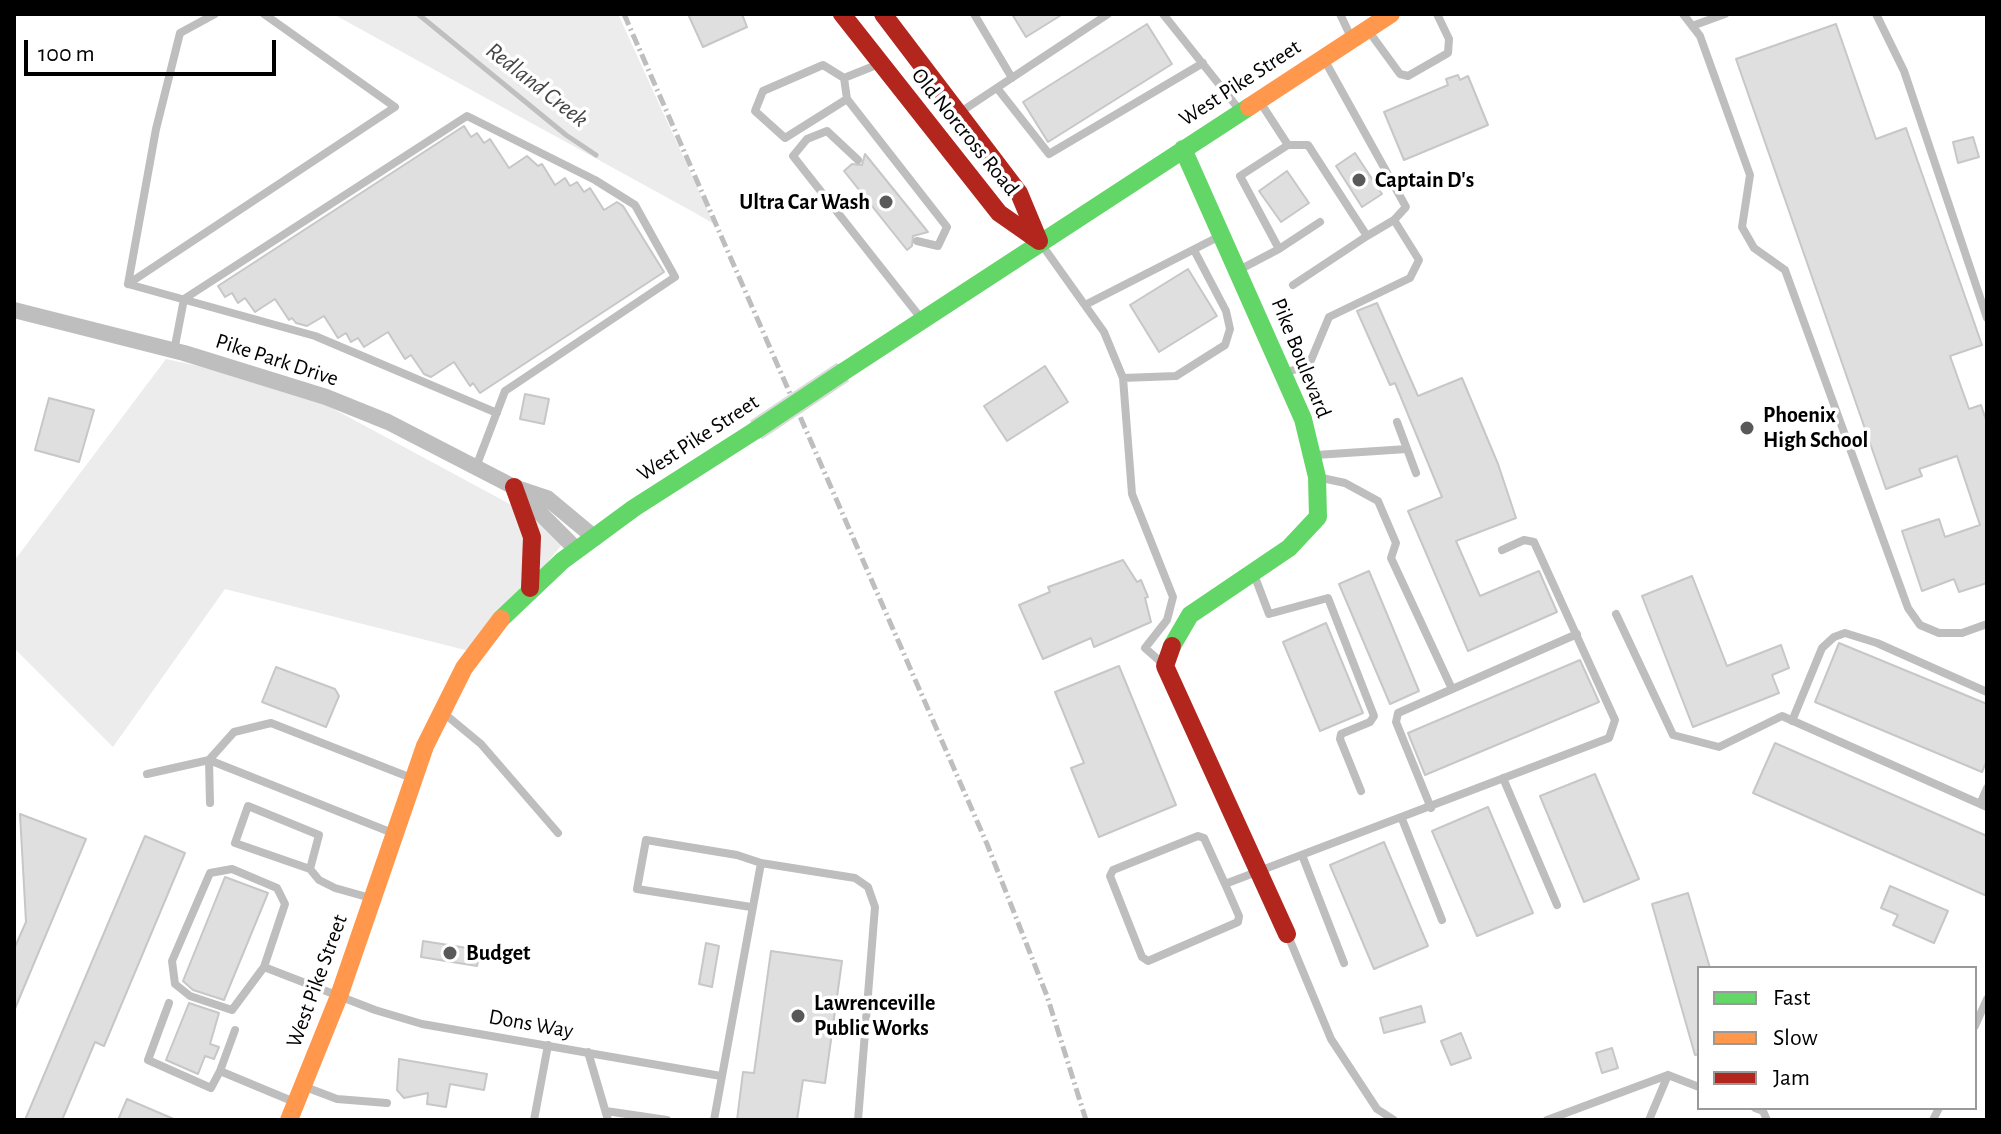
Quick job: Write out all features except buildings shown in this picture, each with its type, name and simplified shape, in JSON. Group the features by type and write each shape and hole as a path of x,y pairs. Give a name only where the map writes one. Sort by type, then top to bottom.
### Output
{"main road":[{"name":"Old Norcross Road","path":"842,14 999,213 1039,241"},
{"name":"Old Norcross Road","path":"883,14 1019,193 1039,241"},
{"name":"West Pike Street","path":"296,1103 339,996 440,711 476,651 530,588 577,550 756,430 1386,15"},
{"name":"Pike Boulevard","path":"1165,666 1174,640 1190,615 1289,548 1318,517 1317,477 1303,419 1183,149"},
{"path":"514,487 532,537 530,588"},
{"path":"1165,666 1287,934"}],"street":[{"name":"Pike Park Drive","path":"14,310 174,351 326,397 388,422 514,487 537,493 557,504 595,538"},
{"name":"Pike Park Drive","path":"514,487 577,550"}],"lane":[{"path":"128,284 156,129 180,33 215,14"},
{"path":"128,284 395,107 264,14"},
{"path":"974,14 1012,78"},
{"path":"956,114 1108,14"},
{"path":"1163,14 1241,111"},
{"path":"1340,14 1400,74 1408,76 1448,53 1449,39 1437,14"},
{"path":"1683,14 1700,36 1750,175 1742,227 1754,248 1785,270 1908,608 1920,625 1939,633 1962,633 1987,624"},
{"path":"1692,26 1725,14"},
{"path":"1876,14 1897,51 1987,318"},
{"path":"1293,285 1394,220 1406,207 1323,57"},
{"path":"997,88 1049,154 1203,63"},
{"path":"844,78 879,64"},
{"path":"844,78 823,65 763,91 755,111 785,138 847,99"},
{"path":"844,78 847,99 947,227 938,246 917,241"},
{"path":"1259,100 1288,145"},
{"path":"174,351 184,299 467,116 595,180 635,205 675,277 505,391 476,467"},
{"path":"858,160 827,131 807,139 793,156 923,321"},
{"path":"1279,249 1240,176 1288,145 1308,145 1367,236"},
{"path":"1284,373 1309,365 1329,317 1410,278 1419,260 1394,220"},
{"path":"1238,270 1279,249 1320,222"},
{"path":"1085,305 1221,236"},
{"path":"1039,241 1104,332 1123,378 1132,494 1173,597 1167,620 1145,648 1165,666"},
{"path":"1123,378 1176,376 1225,345 1230,329 1226,311 1194,250"},
{"path":"128,284 315,336 497,413"},
{"path":"1397,422 1416,473"},
{"path":"1312,455 1407,449"},
{"path":"1317,477 1345,483 1378,501 1396,543 1391,558 1452,689"},
{"path":"1225,884 1609,738 1615,720 1534,542 1524,540 1502,550"},
{"path":"1253,572 1269,614 1328,598 1374,716 1370,722 1341,734 1340,739 1361,791"},
{"path":"1616,614 1673,735 1719,747 1782,716 1984,805 1987,788"},
{"path":"1792,721 1822,648 1834,637 1845,633 1877,643 1987,692"},
{"path":"1431,808 1396,722 1398,713 1577,634"},
{"path":"440,711 481,744 558,833"},
{"path":"210,803 209,760 234,732 271,723 377,767 414,778"},
{"path":"147,774 209,760 357,822 394,834"},
{"path":"1503,778 1557,905"},
{"path":"310,869 319,835 248,806 235,843 310,869 319,880 335,888 372,898"},
{"path":"1402,819 1442,920"},
{"path":"1198,836 1204,838 1225,884 1239,916 1238,922 1148,961 1142,957 1110,876 1113,870 1198,836"},
{"path":"751,907 637,889 646,840 855,878 868,887 875,907 858,1120"},
{"path":"1302,855 1344,963"},
{"path":"714,1120 761,863"},
{"path":"232,869 277,888 285,904 264,967 232,1010 190,996 175,984 172,961 210,873 232,869"},
{"path":"1287,934 1331,1039 1377,1109 1394,1120"},
{"name":"Dons Way","path":"264,967 422,1024 721,1076"},
{"path":"1977,1022 1987,999"},
{"path":"169,1003 148,1060 211,1088 235,1030"},
{"path":"534,1120 548,1045"},
{"path":"588,1052 607,1116 667,1120"},
{"path":"220,1071 296,1103 337,1099 387,1103"},
{"path":"1649,1120 1668,1075"},
{"path":"1547,1120 1668,1075 1697,1086"}],"shaded area":[{"path":"333,14 618,14 714,224 697,214"},
{"path":"166,359 291,386 569,536 473,652 225,589 113,747 14,648 14,561"}],"waterway":[{"name":"Redland Creek","path":"418,14 566,135 596,155"}],"railway":[{"path":"624,14 987,844 1047,996 1086,1120"}],"traffic: fast":[{"path":"843,372 1249,107"},
{"path":"1172,646 1190,615 1289,548 1318,517 1317,477 1303,419 1183,149"},
{"path":"756,430 843,372"},
{"path":"501,619 562,561 634,508 756,430"}],"traffic: slow":[{"path":"1249,107 1391,14"},
{"path":"289,1120 339,996 425,746 464,668 501,619"}],"traffic: jam":[{"path":"842,14 999,213 1039,241"},
{"path":"883,14 1019,193 1039,241"},
{"path":"514,487 532,537 530,588"},
{"path":"1172,646 1165,666 1287,934"}],"place":[{"name":"Captain D's","path":"1359,180"},
{"name":"Ultra Car Wash","path":"886,202"},
{"name":"Phoenix High School","path":"1747,428"},
{"name":"Budget","path":"450,953"},
{"name":"Lawrenceville Public Works","path":"798,1016"}]}
